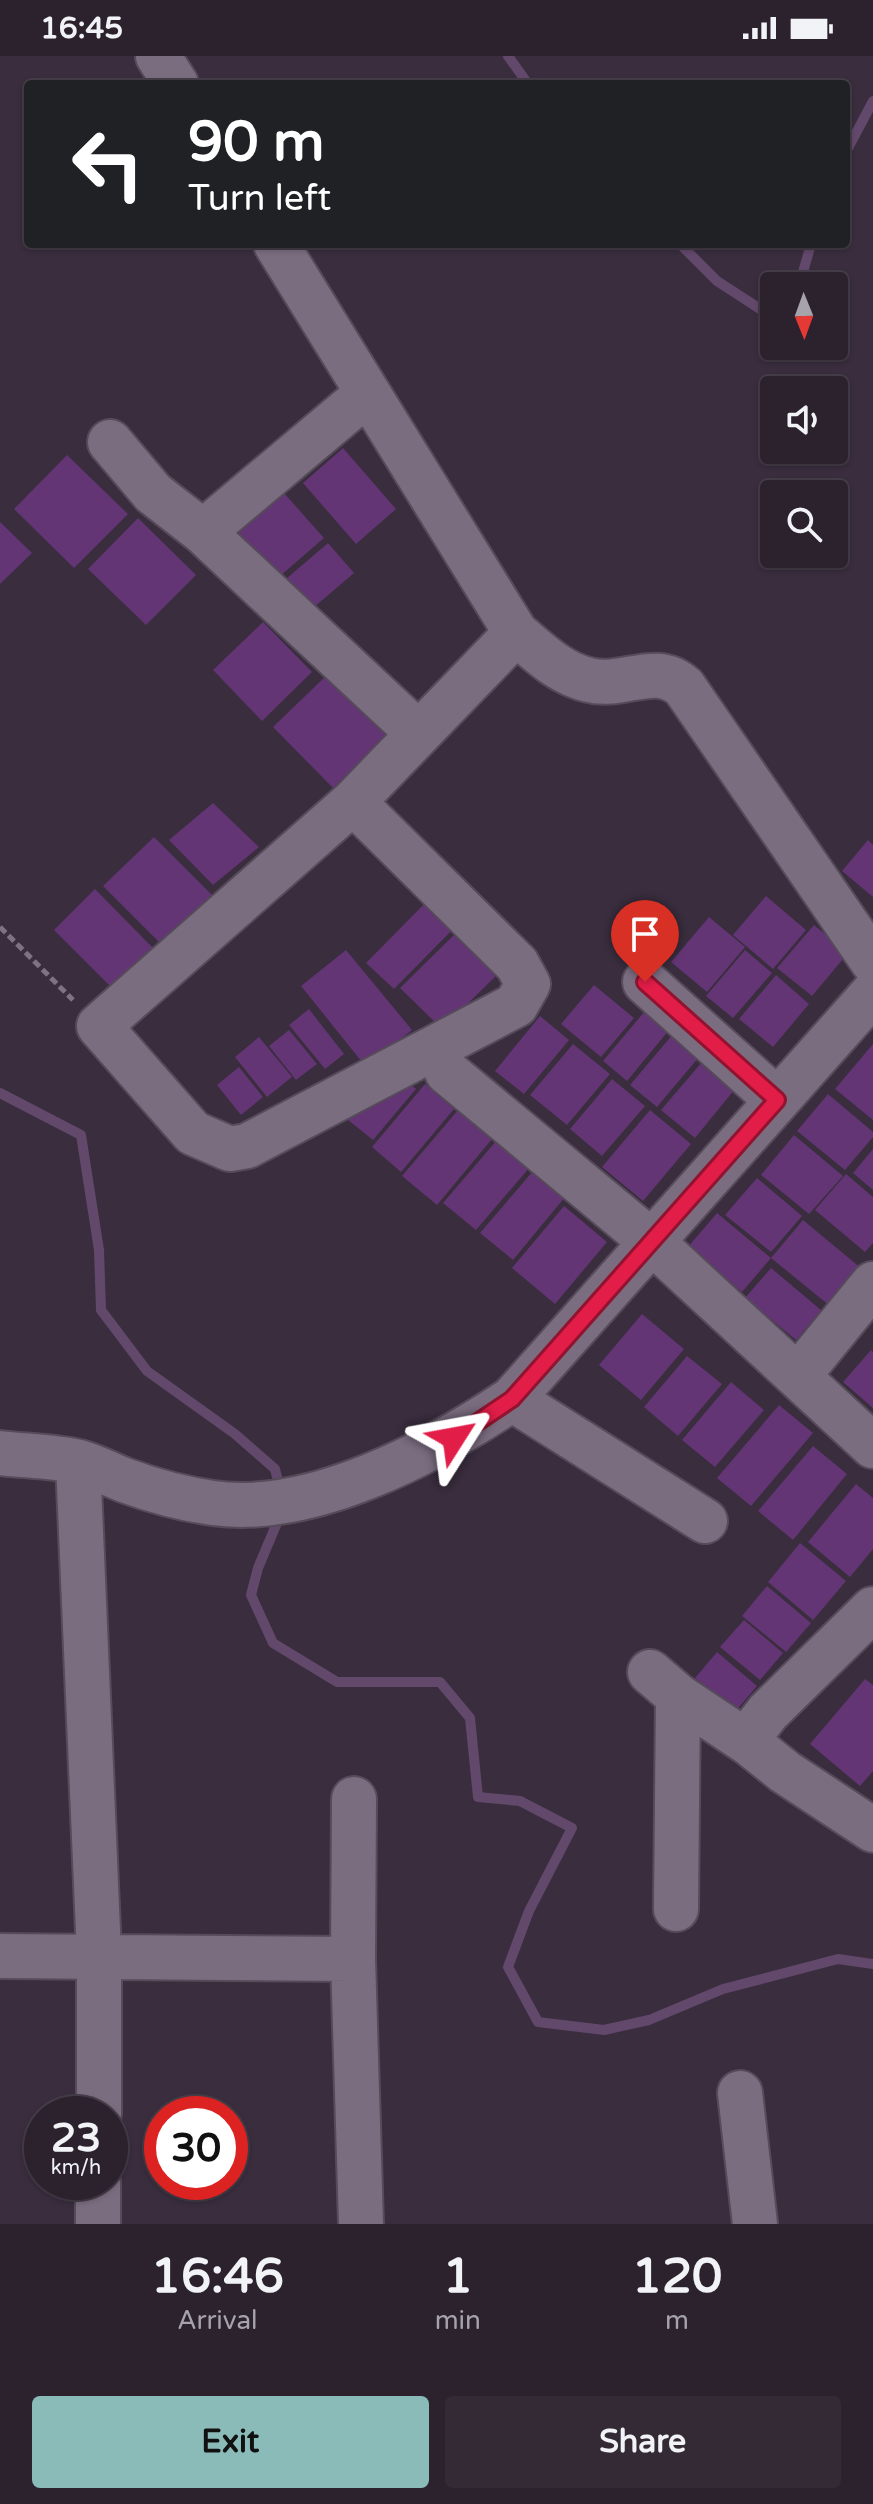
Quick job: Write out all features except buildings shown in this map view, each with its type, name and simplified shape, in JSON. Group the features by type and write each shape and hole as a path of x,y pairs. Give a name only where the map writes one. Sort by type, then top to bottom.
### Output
{"street":[{"path":"158,56 173,80"},
{"path":"278,248 516,633 564,673 592,681 621,681 652,673 672,676 684,687 873,962"},
{"path":"203,532 368,393"},
{"path":"110,442 153,493 203,532 418,733"},
{"path":"353,802 517,964 528,984 525,993 516,1005 247,1146 230,1149 193,1133 99,1026 353,802 516,633"},
{"path":"645,982 777,1100"},
{"path":"0,1453 78,1462 128,1481 213,1503 281,1502 386,1468 454,1438 512,1399 873,993"},
{"path":"447,1072 652,1242 873,1446"},
{"path":"798,1376 873,1284"},
{"path":"512,1399 705,1521"},
{"path":"78,1462 99,1954 99,2096"},
{"path":"750,1744 754,1730 768,1712 873,1609"},
{"path":"676,1909 664,1684 785,1772 873,1830"},
{"path":"354,1799 353,1959 361,2224"},
{"path":"0,1956 99,1954 353,1959"},
{"path":"740,2093 755,2224"},
{"path":"98,2200 98,2224"}],"path":[{"path":"0,927 99,1026"}],"waterway":[{"path":"508,56 525,80"},
{"path":"850,144 873,101"},
{"path":"684,248 717,281 760,309"},
{"path":"803,272 810,248"},
{"path":"0,1093 81,1135 99,1250 101,1310 147,1371 235,1434 275,1469 281,1493"},
{"path":"282,1511 258,1568 251,1595 273,1643 337,1682 440,1682 470,1718 478,1797 520,1801 572,1828 529,1911 508,1967 538,2022 604,2030 649,2020 723,1989 838,1959 873,1964"}],"route":[{"path":"454,1438 512,1399 777,1100 645,982"}]}
